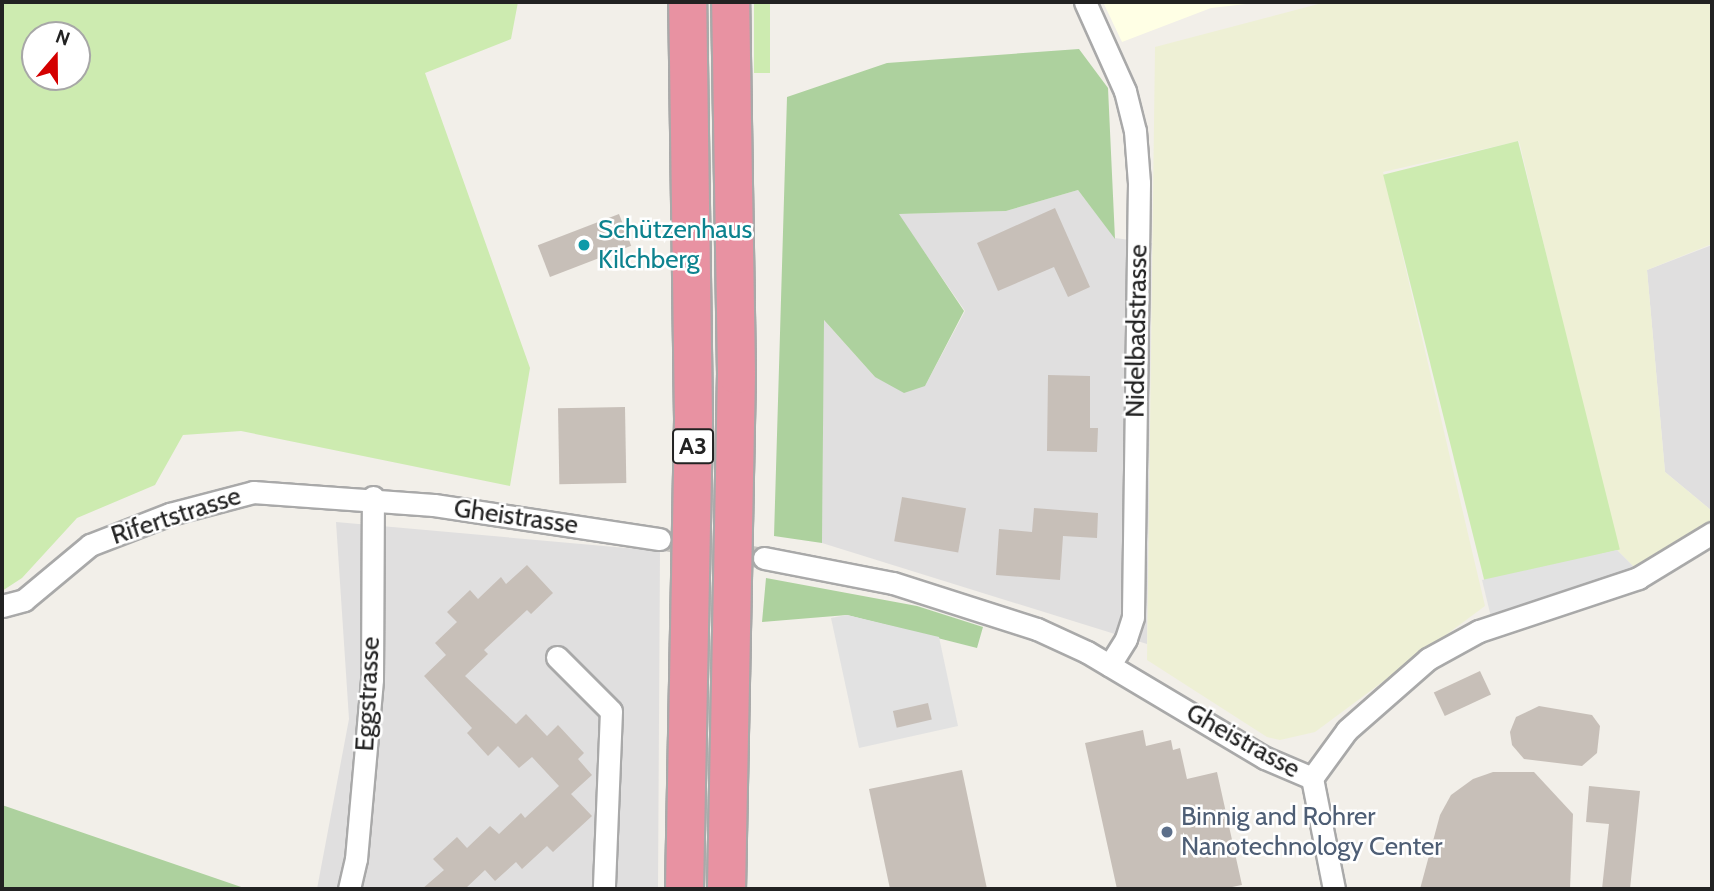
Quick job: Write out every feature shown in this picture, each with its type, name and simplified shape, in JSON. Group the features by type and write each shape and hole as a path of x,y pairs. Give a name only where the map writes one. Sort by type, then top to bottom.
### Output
{"highway":[{"name":"A3","path":"684,889 694,379 687,2"},
{"name":"A3","path":"726,889 736,374 730,2"}],"street":[{"name":"Nidelbadstrasse","path":"1085,2 1125,92 1135,131 1139,183 1133,617 1110,665"},
{"name":"Rifertstrasse","path":"2,606 24,600 90,545 170,514 253,492 373,497"},
{"name":"Gheistrasse","path":"373,497 659,539"},
{"name":"Eggstrasse","path":"349,889 356,859 372,679 373,497"},
{"name":"Gheistrasse","path":"764,558 892,583 965,603 1063,640 1110,665 1265,758 1312,778 1347,730 1428,659 1479,631 1639,578 1712,533"},
{"path":"557,657 611,711 604,889"},
{"path":"1312,778 1334,889"}],"shaded area":[{"path":"1103,2 1264,2 1211,8 1122,42"},
{"path":"1326,2 1712,2 1712,244 1647,270 1665,472 1712,511 1712,524 1636,569 1617,550 1519,141 1383,172 1485,606 1315,732 1280,740 1267,737 1147,660 1155,47"},
{"path":"1078,190 1115,238 1152,243 1147,644 822,543 823,319 875,377 925,386 965,311 898,214 1006,211"},
{"path":"1712,245 1712,511 1665,472 1647,270"},
{"path":"336,522 660,551 658,889 317,889 349,719"},
{"path":"1617,550 1636,569 1491,617 1482,580"},
{"path":"847,615 939,637 958,726 859,748 831,618"}],"green space":[{"path":"2,2 518,2 511,39 425,73 530,368 510,486 241,431 183,435 155,485 77,518 22,578 2,591"},
{"path":"754,2 770,2 770,73 754,73"},
{"path":"1079,49 1108,88 1115,239 1078,190 1006,211 899,214 964,311 925,386 904,393 875,377 824,320 822,543 774,536 787,97 887,63"},
{"path":"1518,141 1620,549 1485,583 1383,175"},
{"path":"766,578 917,606 983,627 977,648 847,615 762,622"},
{"path":"2,805 247,889 2,889"}],"building":[{"path":"1055,208 1090,287 1068,297 1054,267 998,291 977,243"},
{"name":"Schützenhaus Kilchberg","path":"619,214 631,246 550,277 538,245"},
{"path":"1048,375 1090,376 1090,428 1098,428 1097,452 1047,451"},
{"path":"625,407 626,483 559,484 558,408"},
{"path":"902,497 966,508 958,553 894,541"},
{"path":"1034,508 1098,513 1097,538 1063,536 1060,580 996,575 999,529 1032,532"},
{"path":"527,565 553,593 531,614 527,610 484,650 488,654 465,676 516,724 526,714 547,736 558,725 584,753 578,759 592,775 571,794 592,816 553,852 547,846 522,869 516,862 495,881 485,870 465,889 422,889 444,870 433,859 457,837 467,848 490,826 499,834 521,813 525,818 559,786 532,757 519,768 498,746 488,756 467,733 472,728 424,676 446,655 435,643 457,622 447,612 470,590 478,599 501,577 506,584"},
{"path":"1480,671 1491,695 1445,716 1434,693"},
{"path":"928,703 932,720 897,728 893,711"},
{"path":"1539,706 1592,715 1600,726 1597,753 1582,766 1524,759 1512,745 1510,732 1516,717"},
{"name":"Binnig and Rohrer Nanotechnology Center","path":"1143,730 1146,746 1171,740 1173,750 1180,748 1187,779 1217,772 1242,885 1222,889 1117,889 1085,743"},
{"path":"962,770 987,889 890,889 869,789"},
{"path":"1493,772 1534,772 1573,814 1570,889 1420,889 1440,815 1451,795 1473,779"},
{"path":"1589,786 1640,791 1630,889 1602,889 1609,824 1586,822"}],"tunnel":[{"path":"659,539 764,558"}],"place":[{"name":"Schützenhaus Kilchberg","path":"584,245"},
{"name":"Binnig and Rohrer Nanotechnology Center","path":"1167,832"}]}
